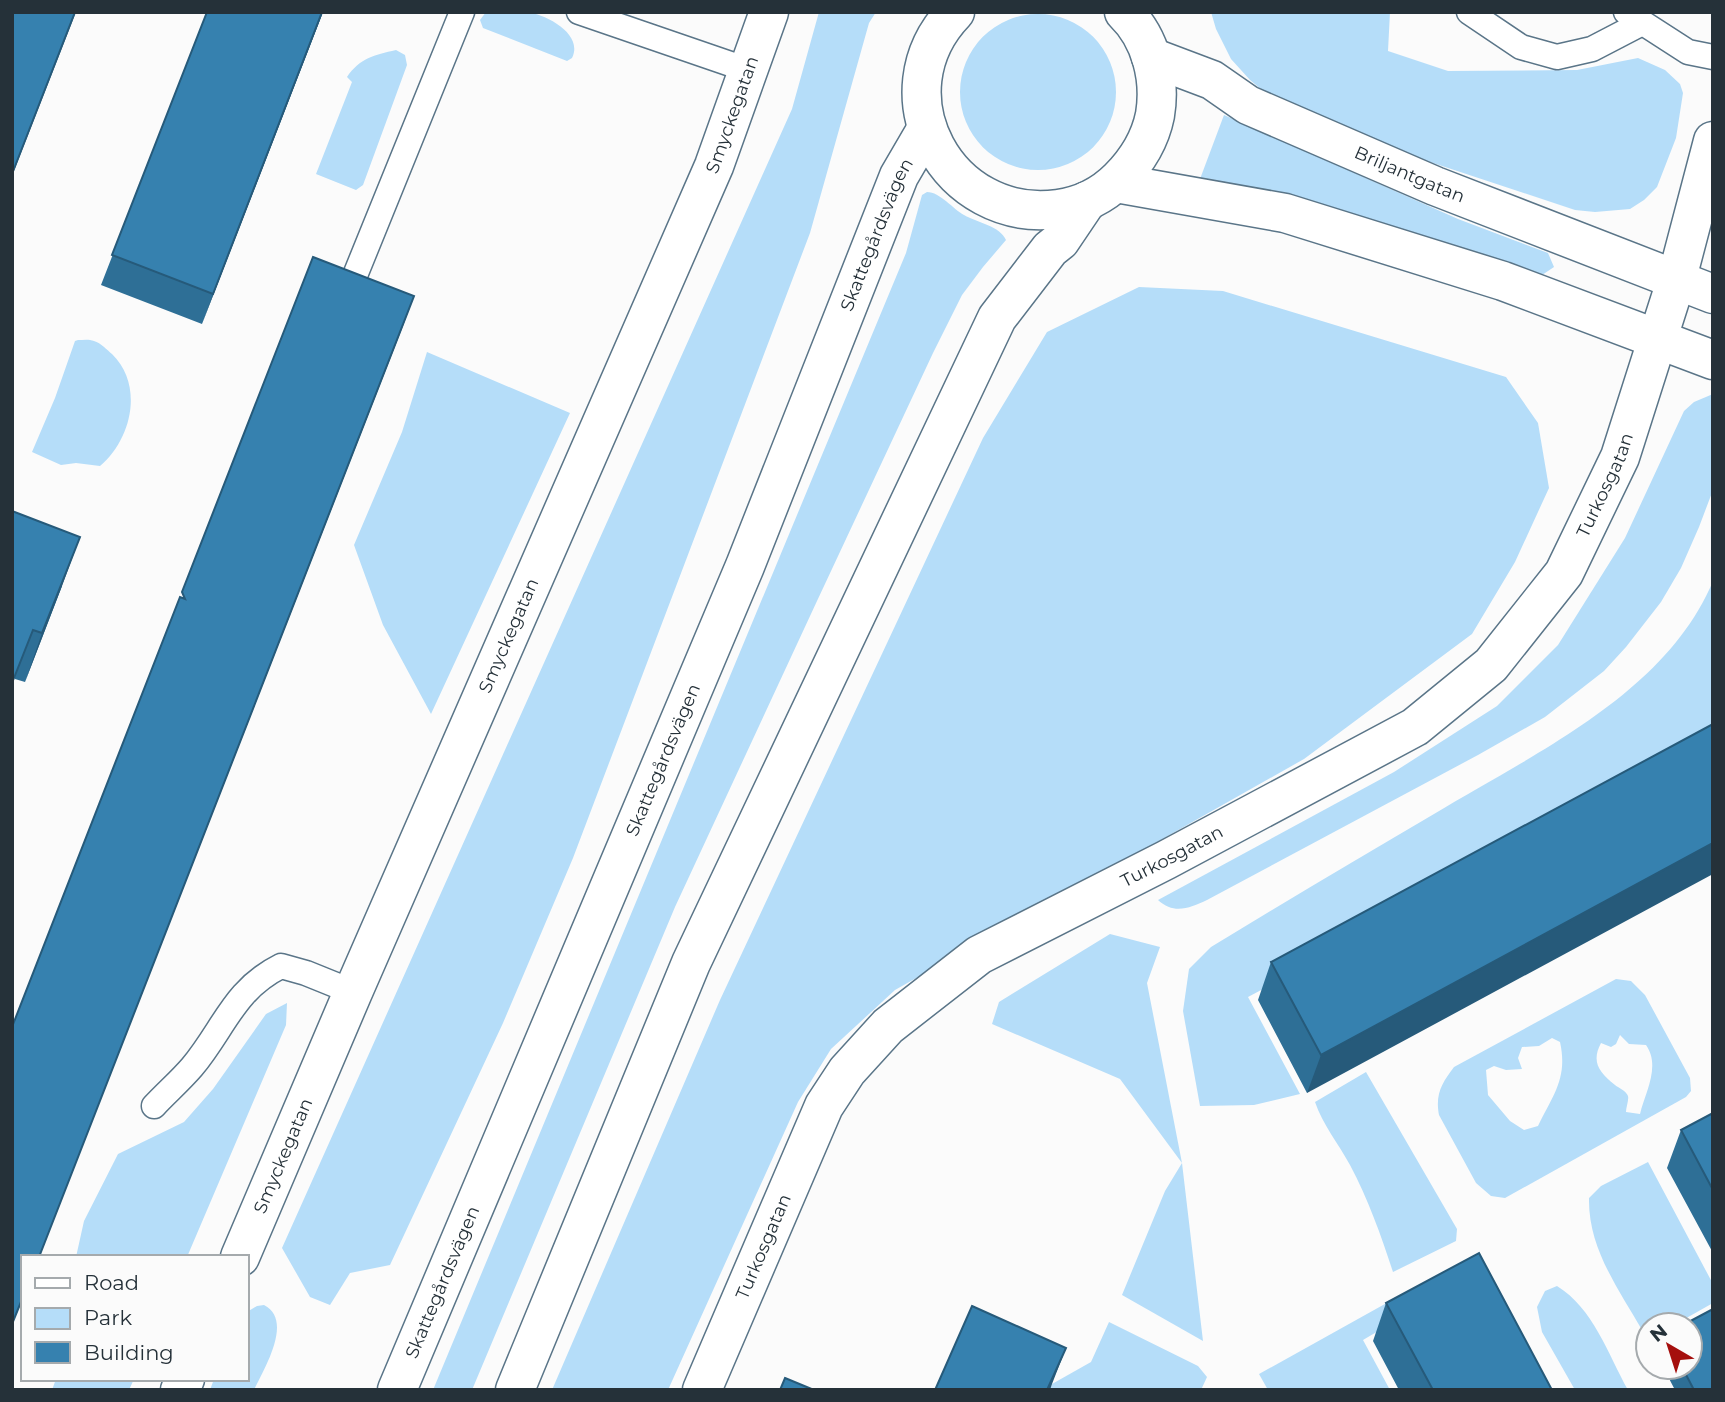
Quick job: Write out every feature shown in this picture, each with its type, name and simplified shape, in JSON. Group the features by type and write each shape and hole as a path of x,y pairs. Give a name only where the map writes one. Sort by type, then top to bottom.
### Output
{"street":[{"name":"Smyckegatan","path":"241,1255 697,204 769,12"},
{"name":"Skattegårdsvägen","path":"955,12 936,40 925,68 922,98 927,128 948,167 963,183 1001,204 1044,211 1066,208 1101,192"},
{"path":"515,1390 691,963 997,318 1050,249 1060,241 1101,192 1138,156 1153,125 1157,90 1141,30"},
{"name":"Briljantgatan","path":"1141,30 1248,105 1435,186 1713,294"},
{"name":"Skattegårdsvägen","path":"397,1390 745,566 899,176 927,128"},
{"path":"1658,339 1713,141"},
{"path":"1101,192 1285,213 1503,281 1713,360"},
{"name":"Turkosgatan","path":"702,1390 824,1106 847,1071 888,1026 979,955 1166,860 1415,727 1491,665 1564,572 1620,457 1658,339"}],"lane":[{"path":"354,278 462,12"},
{"path":"579,12 748,69"},
{"path":"1469,12 1521,47 1557,57 1592,49 1634,18 1688,52 1713,57"},
{"path":"154,1106 192,1066 240,997 262,976 281,966 353,992"}],"green space":[{"path":"486,12 526,12 553,21 568,33 573,41 572,58 567,61 483,28 480,20"},
{"path":"819,12 876,12 869,23 810,233 573,858 503,1023 390,1265 350,1273 330,1305 310,1297 282,1248 792,109"},
{"path":"1211,12 1390,12 1388,51 1448,71 1577,70 1638,58 1665,70 1680,84 1683,93 1676,138 1657,187 1644,200 1630,209 1595,212 1575,210 1424,160 1274,100 1231,59"},
{"path":"1038,14 1068,20 1093,37 1110,62 1116,92 1110,122 1093,147 1068,164 1038,170 1008,164 983,147 966,122 960,92 966,62 983,37 1008,20"},
{"path":"396,50 405,55 407,65 363,185 356,190 316,174 352,82 347,77 357,65 368,58"},
{"path":"1224,115 1458,219 1548,253 1554,267 1536,279 1200,179"},
{"path":"927,192 942,198 964,215 999,231 1006,240 962,295 817,601 675,907 472,1390 433,1390 906,253 922,195"},
{"path":"1139,287 1223,291 1506,377 1538,423 1549,488 1515,562 1472,634 1304,759 895,990 831,1049 798,1102 668,1390 552,1390 720,1000 983,438 1047,332"},
{"path":"92,340 112,354 122,367 131,396 130,411 120,441 100,466 76,463 61,465 32,452 75,341"},
{"path":"427,352 570,413 431,714 383,625 354,545 402,432"},
{"path":"1713,394 1713,490 1699,527 1681,568 1661,602 1604,671 1545,717 1207,900 1176,909 1158,900 1394,772 1497,706 1558,645 1625,538 1684,411 1694,402"},
{"path":"1713,581 1713,748 1248,997 1300,1094 1254,1105 1200,1106 1183,1011 1189,969 1211,947 1553,744 1593,717 1630,689 1664,657 1692,621"},
{"path":"1110,934 1160,947 1147,983 1182,1163 1120,1079 992,1024 999,1002"},
{"path":"1616,979 1631,981 1645,995 1690,1078 1691,1091 1686,1097 1505,1198 1491,1196 1476,1183 1439,1115 1440,1089 1454,1067","holes":["1620,1035 1629,1044 1646,1045 1650,1053 1652,1071 1640,1114 1626,1112 1627,1094 1605,1076 1598,1066 1597,1056 1601,1043 1611,1047 1616,1044","1552,1038 1560,1042 1562,1055 1558,1086 1538,1126 1524,1130 1510,1121 1488,1095 1486,1070 1494,1066 1506,1070 1522,1069 1518,1058 1522,1047 1539,1046"]},
{"path":"287,1003 286,1025 188,1255 76,1255 84,1221 118,1154 184,1122 213,1089 266,1014"},
{"path":"1366,1072 1457,1229 1456,1241 1393,1272 1363,1191 1315,1102"},
{"path":"1648,1162 1713,1284 1713,1303 1699,1311 1634,1311 1634,1317 1606,1267 1593,1234 1589,1198 1601,1186"},
{"path":"1182,1163 1203,1341 1122,1295 1165,1191"},
{"path":"1557,1286 1570,1295 1590,1319 1628,1390 1575,1390 1542,1332 1537,1307 1545,1291"},
{"path":"1401,1295 1412,1311 1363,1340 1390,1390 1268,1390 1259,1374"},
{"path":"264,1305 273,1312 277,1333 254,1390 210,1390 213,1381 248,1381 248,1311"},
{"path":"1109,1322 1198,1366 1207,1377 1201,1390 1050,1390 1052,1384 1091,1362"},
{"path":"55,1381 133,1381 129,1390 52,1390"}],"building":[{"path":"12,12 75,12 12,174"},
{"path":"207,12 322,12 213,294 112,255"},
{"path":"313,257 414,296 40,1255 21,1255 21,1302 12,1324 12,1027 180,597 185,599 182,592"},
{"path":"12,511 80,537 42,633 33,630 12,683"},
{"path":"1713,724 1713,843 1321,1055 1271,962"},
{"path":"1713,1113 1713,1190 1681,1130"},
{"path":"1479,1253 1552,1390 1433,1390 1386,1303"},
{"path":"972,1306 1066,1348 1047,1390 935,1390"},
{"path":"1713,1309 1713,1390 1694,1390 1689,1381 1704,1381 1704,1314"},
{"path":"785,1378 814,1390 780,1390"}]}
